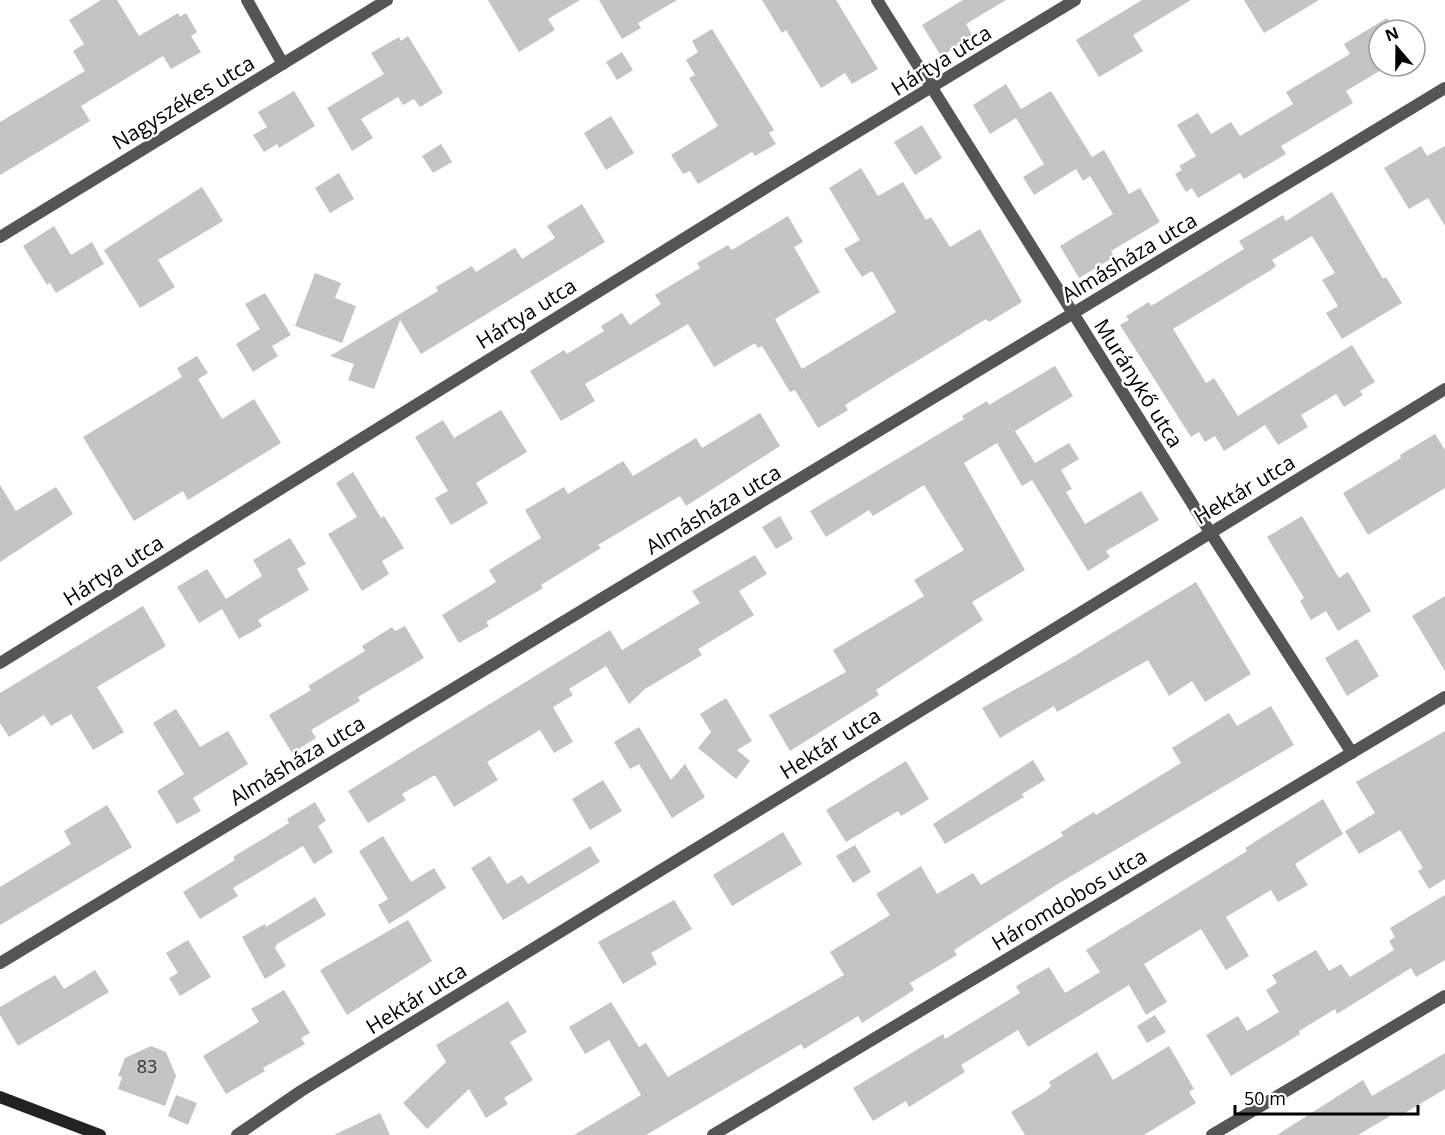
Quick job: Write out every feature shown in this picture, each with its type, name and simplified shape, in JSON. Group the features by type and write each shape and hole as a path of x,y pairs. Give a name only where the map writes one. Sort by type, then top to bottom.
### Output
{"street":[{"path":"247,0 283,64"},
{"name":"Nagyszékes utca","path":"0,237 387,0"},
{"name":"Muránykő utca","path":"877,0 1210,532 1352,753"},
{"name":"Hártya utca","path":"0,663 780,179 1075,0"},
{"name":"Almásháza utca","path":"0,963 1445,88"},
{"name":"Hektár utca","path":"237,1135 301,1091 1445,389"},
{"name":"Háromdobos utca","path":"713,1135 1445,697"},
{"path":"1212,1135 1445,996"},
{"path":"0,1096 100,1135"}],"building":[{"path":"101,0 117,0 139,36 178,13 180,17 186,13 197,32 191,36 201,52 171,69 163,56 81,106 90,121 0,175 0,122 85,71 73,51 84,44 69,20"},
{"path":"488,0 580,0 548,19 555,30 519,52"},
{"path":"599,0 677,0 638,23 641,28 622,39"},
{"path":"762,0 836,0 878,69 852,84 845,73 821,88 786,30 782,33"},
{"path":"963,0 1006,0 966,24 973,37 941,56 922,25"},
{"path":"1142,0 1191,0 1133,35 1143,51 1099,77 1076,40"},
{"path":"1244,0 1319,0 1264,33"},
{"path":"712,29 774,130 769,133 776,144 755,156 752,152 698,184 690,171 683,174 671,155 718,126 689,78 695,75 686,60 698,52 692,41"},
{"path":"1367,30 1368,78 1346,91 1353,103 1281,146 1286,154 1244,179 1240,173 1198,198 1192,188 1186,192 1175,174 1182,170 1179,166 1196,156 1177,125 1198,113 1211,134 1231,122 1240,136 1293,104 1286,92 1350,54 1344,44"},
{"path":"408,36 443,93 420,107 414,99 403,105 398,97 361,119 373,138 352,151 327,108 384,74 371,53 399,37 401,41"},
{"path":"622,52 633,70 617,80 606,62"},
{"path":"1006,84 1021,109 1051,91 1092,157 1104,150 1129,194 1140,188 1160,222 1111,251 1114,257 1079,278 1060,246 1113,214 1090,176 1083,181 1076,169 1034,195 1023,177 1044,164 1016,118 990,134 973,105"},
{"path":"294,91 315,126 279,148 277,144 264,152 253,135 267,127 258,112"},
{"path":"611,116 634,153 606,170 584,133"},
{"path":"922,125 942,158 915,175 894,142"},
{"path":"441,144 452,162 433,173 422,156"},
{"path":"1421,146 1427,156 1445,146 1445,226 1428,198 1409,209 1384,168"},
{"path":"861,168 878,196 903,182 926,220 931,217 950,247 980,229 1022,302 989,322 986,319 845,405 848,410 818,428 795,390 790,392 762,346 758,348 755,343 714,367 688,324 585,384 595,401 561,421 530,371 564,350 567,354 604,331 601,326 622,313 630,325 661,304 655,295 700,268 697,263 728,245 732,250 788,216 803,242 794,247 820,292 775,319 802,369 896,312 872,271 862,277 844,249 860,240 829,188"},
{"path":"339,173 354,199 330,213 315,188"},
{"path":"202,187 223,221 158,260 175,287 140,308 104,250"},
{"path":"1332,192 1383,279 1386,277 1402,303 1342,339 1326,313 1338,306 1322,280 1335,273 1312,236 1272,260 1276,266 1271,270 1173,329 1206,383 1214,378 1238,416 1352,345 1375,382 1360,391 1363,395 1344,407 1336,394 1301,415 1308,427 1278,445 1265,425 1224,451 1215,436 1205,442 1199,432 1191,437 1120,325 1129,320 1126,316 1149,302 1151,306 1244,249 1239,241 1283,215 1286,221"},
{"path":"582,204 605,242 421,354 400,320 374,389 348,380 354,364 330,356 438,291 436,287 472,266 476,272 515,248 522,259 555,238 547,226"},
{"path":"54,226 71,255 92,242 104,264 56,293 50,283 47,285 23,246"},
{"path":"315,273 341,283 335,298 356,306 342,343 295,326"},
{"path":"265,293 291,335 272,346 278,356 253,372 236,344 260,329 245,304"},
{"path":"197,356 208,373 198,379 222,419 254,399 281,443 188,500 183,491 134,521 83,437 182,377 177,368"},
{"path":"1055,366 1073,396 1015,431 1035,463 1069,443 1079,459 1061,470 1072,489 1066,492 1085,524 1141,491 1159,520 1106,551 1110,557 1088,571 1032,480 1022,486 997,443 964,463 1025,570 972,602 983,620 876,690 879,695 790,751 769,715 846,672 833,650 924,596 914,580 964,550 924,485 873,516 869,510 826,537 810,511 964,419 962,416 987,401 989,405"},
{"path":"501,410 527,452 476,483 488,503 451,525 435,498 448,491 415,437 443,420 454,438"},
{"path":"760,413 780,446 686,506 680,496 598,545 601,548 541,585 543,588 486,622 489,626 459,643 442,615 496,582 489,570 541,538 525,510 564,487 568,494 623,461 633,476 696,438 702,448"},
{"path":"1435,434 1445,450 1445,488 1368,535 1343,493 1401,458 1400,455"},
{"path":"353,472 381,518 384,516 404,548 382,561 389,574 362,591 328,534 357,517 336,483"},
{"path":"0,485 16,511 56,487 73,514 0,562"},
{"path":"780,516 793,539 776,549 762,527"},
{"path":"1302,516 1339,578 1348,572 1371,611 1338,631 1326,611 1311,620 1300,601 1304,598 1267,537"},
{"path":"290,538 306,564 297,569 309,590 258,620 262,626 239,639 222,609 199,623 177,587 207,569 226,599 262,576 253,560"},
{"path":"755,555 767,574 739,591 754,615 698,649 702,655 645,689 629,704 606,666 569,689 573,695 553,707 573,742 554,753 540,730 487,762 498,780 454,807 435,775 402,794 406,800 368,823 348,791 610,630 622,650 700,603 692,591"},
{"path":"1196,582 1251,674 1205,702 1192,681 1169,696 1148,660 1057,712 1054,706 1000,738 982,708 1066,661"},
{"path":"1445,596 1445,671 1412,616"},
{"path":"143,606 166,646 97,687 124,732 93,750 71,714 51,726 44,715 9,737 0,723 0,693"},
{"path":"405,626 424,658 358,697 360,701 311,730 316,738 292,753 269,715 311,690 308,686 365,651 362,646 392,627 395,631"},
{"path":"1357,639 1379,676 1347,696 1325,658"},
{"path":"726,698 752,741 737,750 750,761 736,779 698,748 711,732 700,714"},
{"path":"1271,706 1294,745 1061,882 954,950 957,955 910,983 914,990 862,1023 858,1016 804,1049 801,1044 646,1135 574,1135 641,1095 609,1040 585,1054 569,1027 611,1002 639,1047 646,1043 668,1077 844,975 830,952 890,915 876,894 921,866 937,894 973,873 981,885 1063,836 1061,832 1094,812 1096,815 1181,763 1172,748 1229,713 1237,726"},
{"path":"176,709 200,747 228,731 248,764 193,798 201,811 177,824 157,791 184,774 153,723"},
{"path":"639,727 671,780 685,764 705,797 672,818 639,764 630,769 614,742"},
{"path":"1445,731 1445,879 1429,889 1418,871 1423,868 1400,830 1359,854 1345,831 1375,813 1356,782"},
{"path":"1033,760 1045,780 1022,794 1024,797 945,844 933,824"},
{"path":"906,761 929,799 901,816 898,811 846,842 826,810"},
{"path":"603,780 622,811 590,830 572,799"},
{"path":"1323,799 1343,834 1295,864 1308,885 1278,902 1271,890 1226,917 1249,956 1226,970 1201,929 1144,964 1167,1002 1146,1015 1129,985 1028,1047 1018,1030 961,1065 965,1072 909,1107 906,1101 873,1121 853,1088 943,1034 945,1039 1020,993 1016,986 1049,967 1065,993 1100,972 1086,950 1247,851 1245,848"},
{"path":"315,802 326,821 318,826 333,852 314,864 303,846 233,888 238,896 200,919 183,892 235,860 233,857 289,823 287,819"},
{"path":"107,805 132,847 0,925 0,887 71,844 64,831"},
{"path":"783,832 802,864 732,906 713,875"},
{"path":"383,836 411,882 434,868 446,888 389,924 378,905 388,899 359,851"},
{"path":"855,845 871,872 853,883 836,856"},
{"path":"590,846 600,862 503,920 471,868 490,856 507,884 522,875 528,884"},
{"path":"1445,895 1445,960 1416,977 1411,968 1337,1014 1335,1009 1299,1031 1300,1034 1231,1076 1206,1035 1238,1016 1247,1031 1279,1012 1266,990 1277,983 1272,975 1316,950 1329,971 1341,964 1350,977 1394,950 1389,941 1395,937 1390,928"},
{"path":"315,897 326,915 277,944 275,948 286,966 265,979 242,937 265,924 266,927"},
{"path":"674,900 692,929 651,953 657,964 623,984 598,942"},
{"path":"408,920 432,961 347,1015 320,970"},
{"path":"188,940 211,977 180,996 169,978 178,973 166,953"},
{"path":"95,970 109,992 18,1046 0,1015 0,1007 55,975 64,989"},
{"path":"284,990 310,1033 301,1038 305,1044 263,1068 265,1071 226,1094 203,1056 259,1022 251,1009"},
{"path":"508,1001 527,1032 510,1042 533,1080 504,1098 508,1104 486,1118 469,1089 427,1129 403,1103 446,1062 436,1045"},
{"path":"1155,1015 1166,1032 1147,1043 1137,1026"},
{"path":"151,1046 166,1052 176,1076 165,1106 118,1089 122,1077 118,1076 125,1058"},
{"path":"1169,1046 1194,1089 1189,1092 1196,1103 1144,1135 1025,1135 1011,1112 1046,1091 1051,1086 1049,1082 1097,1052 1113,1080"},
{"path":"1445,1053 1445,1089 1400,1116 1397,1112 1358,1135 1277,1135 1363,1080 1372,1096"},
{"path":"176,1095 197,1103 188,1125 168,1116"},
{"path":"380,1113 390,1135 334,1135"}]}
